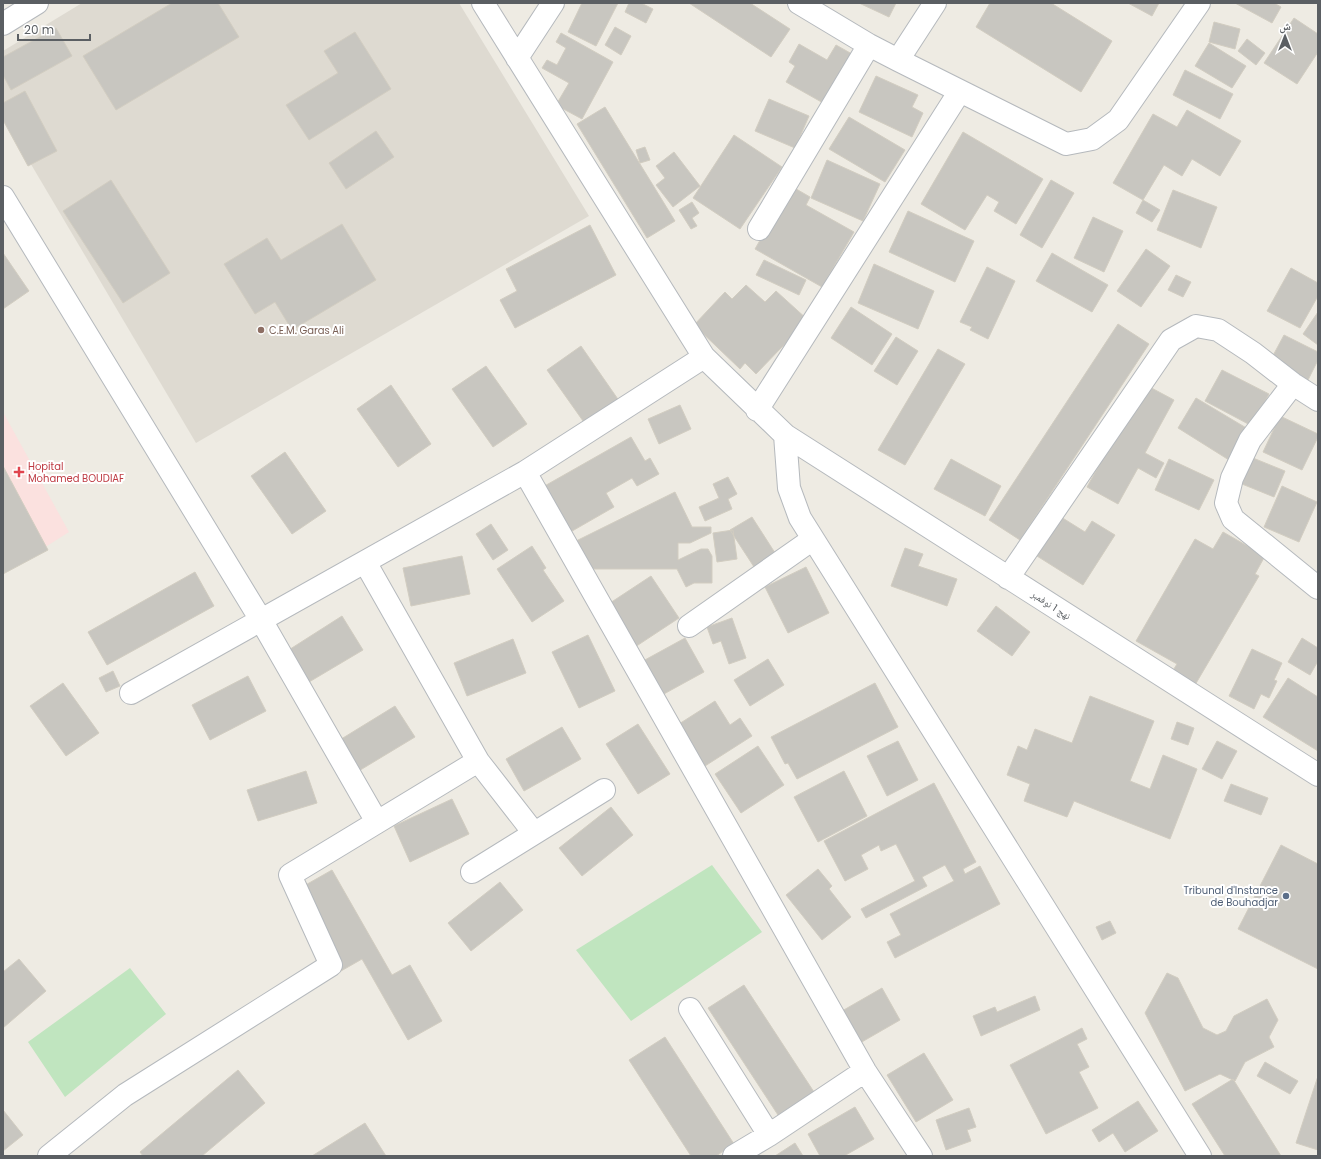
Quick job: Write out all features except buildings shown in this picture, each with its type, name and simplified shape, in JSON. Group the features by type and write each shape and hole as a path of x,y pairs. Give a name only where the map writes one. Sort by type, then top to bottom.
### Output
{"street":[{"path":"3,24 37,3"},
{"name":"نهج 1 نوفمبر","path":"483,3 704,357 757,410 785,435 1318,775"},
{"path":"517,58 553,3"},
{"path":"799,3 869,45 1066,144 1092,139 1118,120 1199,3"},
{"path":"898,60 936,3"},
{"path":"759,229 869,45"},
{"path":"757,410 960,91"},
{"path":"3,197 261,620 377,822"},
{"path":"1008,578 1171,340 1196,326 1218,330 1253,353 1293,384 1318,400"},
{"path":"131,693 524,472 704,357"},
{"path":"1293,384 1250,440 1232,478 1226,503 1233,519 1318,588"},
{"path":"785,435 789,488 800,518 1200,1156"},
{"path":"524,472 865,1071 921,1156"},
{"path":"689,626 813,539"},
{"path":"365,562 478,761 534,833"},
{"path":"49,1156 125,1095 331,965 290,875 478,761"},
{"path":"472,872 604,790"},
{"path":"690,1009 769,1135"},
{"path":"734,1156 769,1135 865,1071"}],"shaded area":[{"name":"C.E.M. Garas Ali","path":"82,3 459,3 589,216 196,443 3,117 3,51"},
{"name":"Hopital Mohamed BOUDIAF","path":"3,412 69,532 3,574"}],"green space":[{"path":"712,865 762,932 631,1021 576,950"},
{"path":"130,968 166,1014 65,1097 28,1042"}],"place":[{"name":"C.E.M. Garas Ali","path":"261,330"},
{"name":"Hopital Mohamed BOUDIAF","path":"19,472"},
{"name":"Tribunal d'Instance de Bouhadjar","path":"1286,896"}]}
